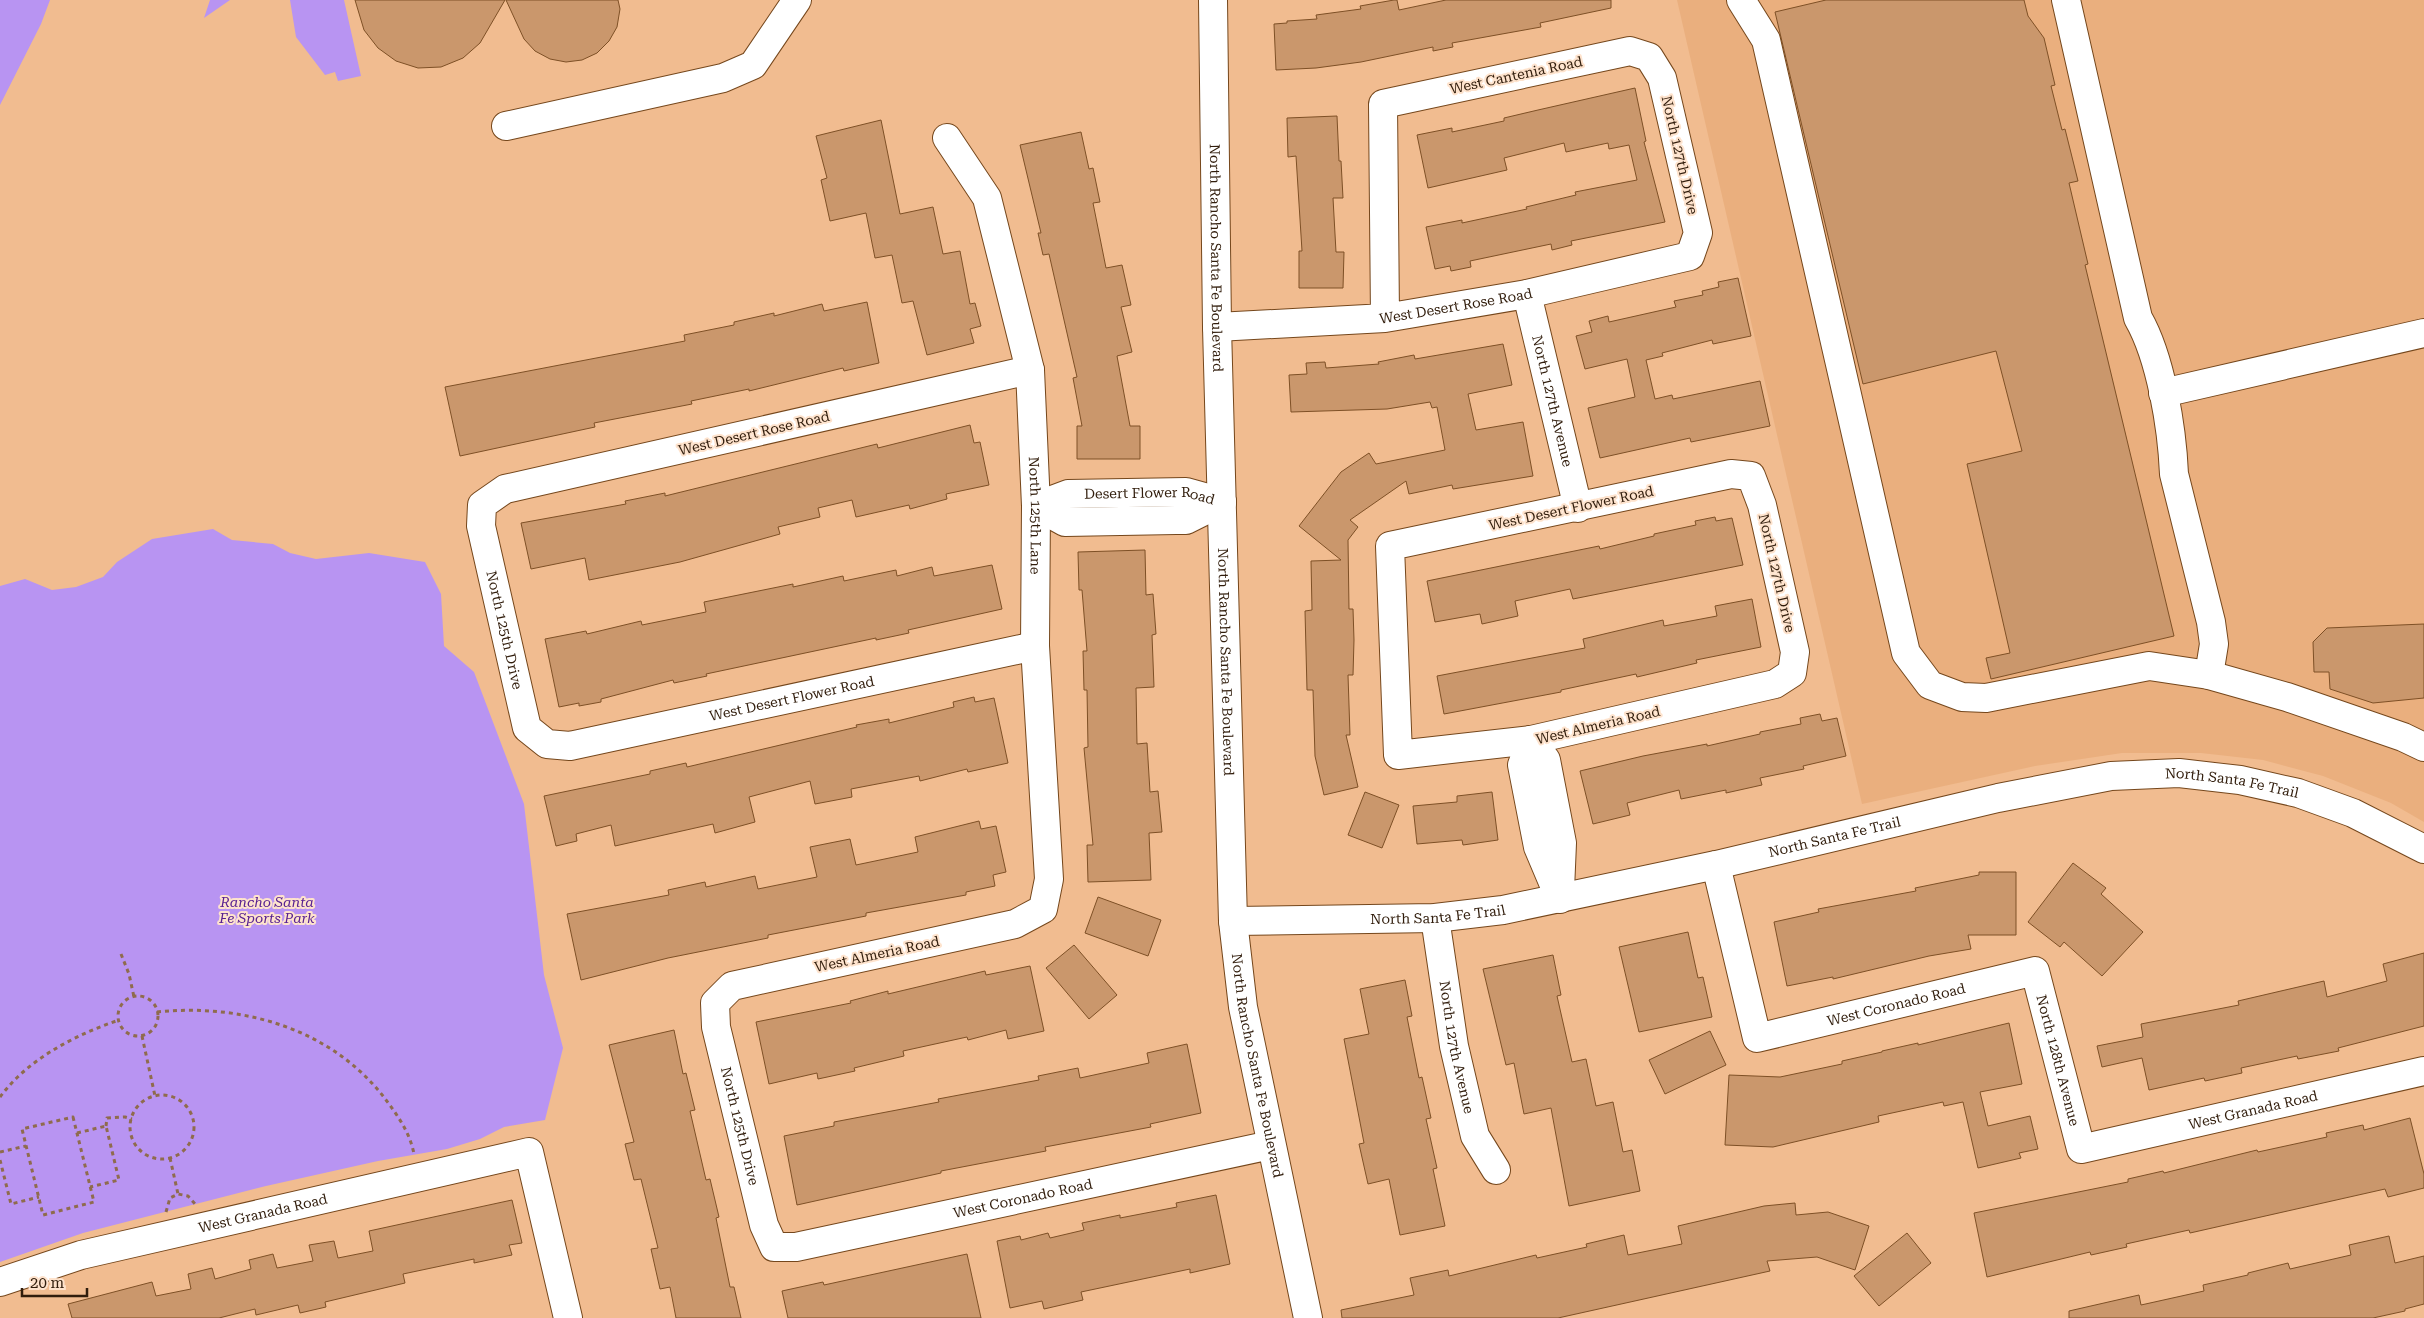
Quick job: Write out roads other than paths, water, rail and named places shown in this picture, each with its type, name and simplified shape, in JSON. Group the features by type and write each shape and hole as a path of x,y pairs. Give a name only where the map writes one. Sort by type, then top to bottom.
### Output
{"street":[{"path":"506,126 676,80 723,78 753,65 797,0"},
{"name":"North Rancho Santa Fe Boulevard","path":"1213,0 1217,328 1233,921 1243,1007 1308,1318"},
{"path":"1741,0 1766,40 1906,653 1930,685 1962,697 1986,698 2149,666 2209,675 2287,697 2403,737 2424,747"},
{"path":"2066,0 2138,318 2149,336 2163,393 2173,449 2174,474 2211,622 2214,644 2209,675"},
{"name":"West Cantenia Road","path":"1384,318 1383,104 1630,51 1649,57"},
{"name":"North 127th Drive","path":"1649,57 1662,78 1698,233 1690,256"},
{"name":"North 125th Lane","path":"947,138 987,198 1030,370 1036,506 1035,646 1049,879 1043,909"},
{"name":"West Desert Rose Road","path":"1217,328 1384,318 1527,294 1690,256"},
{"name":"North 127th Avenue","path":"1527,294 1578,508"},
{"path":"2163,393 2424,333"},
{"name":"West Desert Rose Road","path":"482,505 504,489 1030,370"},
{"name":"West Desert Flower Road","path":"1398,755 1390,546 1578,508 1731,474 1751,476"},
{"name":"North 127th Drive","path":"1751,476 1762,505 1795,652 1792,673"},
{"name":"Desert Flower Road","path":"1036,506 1065,522 1186,520 1222,502"},
{"name":"North 125th Drive","path":"482,505 481,526 526,728 547,744"},
{"name":"West Desert Flower Road","path":"547,744 570,746 1035,646"},
{"name":"West Almeria Road","path":"1398,755 1531,740 1775,684 1792,673"},
{"path":"1531,740 1546,760 1562,843 1560,899"},
{"name":"North Santa Fe Trail","path":"1233,921 1436,918 1503,910 1716,865 2055,786 2111,776 2179,772 2240,780 2298,793 2353,813 2424,849"},
{"name":"West Coronado Road","path":"1716,865 1757,1038 2035,971"},
{"name":"West Almeria Road","path":"715,1003 732,986 1015,924 1043,909"},
{"name":"North 127th Avenue","path":"1436,918 1454,1046 1475,1136 1496,1170"},
{"name":"North 128th Avenue","path":"2035,971 2082,1149"},
{"name":"North 125th Drive","path":"715,1003 716,1027 759,1207 764,1225 774,1247"},
{"name":"West Granada Road","path":"2082,1149 2424,1071"},
{"name":"West Coronado Road","path":"774,1247 796,1248 1271,1145"},
{"name":"West Granada Road","path":"0,1282 81,1255 419,1179 529,1152 568,1318"}],"park label":[{"name":"Rancho Santa Fe Sports Park","path":"267,910"}]}
